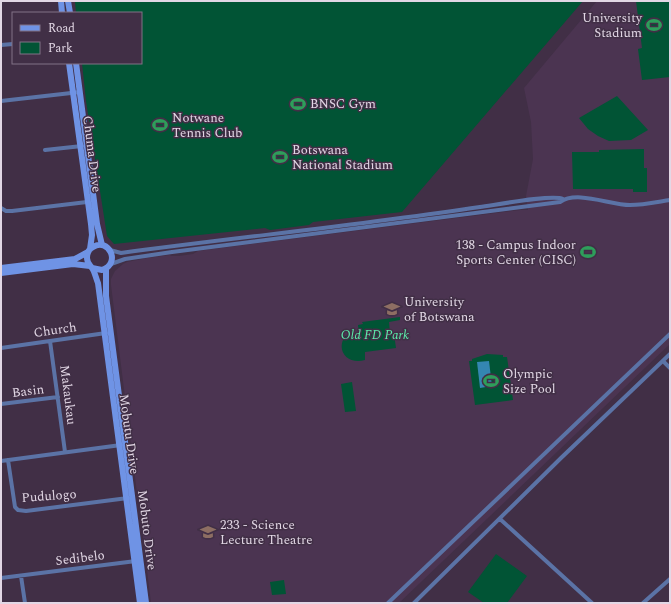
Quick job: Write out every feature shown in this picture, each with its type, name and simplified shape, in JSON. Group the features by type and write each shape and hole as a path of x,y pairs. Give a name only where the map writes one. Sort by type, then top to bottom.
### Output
{"main road":[{"path":"61,1 62,12"},
{"path":"68,1 70,12"},
{"name":"Chuma Drive","path":"69,64 73,93 102,245"},
{"name":"Chuma Drive","path":"76,64 80,92 87,202 92,235 89,250"},
{"path":"1,268 68,260 80,257 94,246 102,245 110,250 112,257 108,266 106,287 108,333"},
{"path":"89,250 87,259 91,267"},
{"path":"1,273 73,264 99,270 108,266"},
{"name":"Mobutu Drive","path":"91,267 98,283 108,333 137,561 140,603"},
{"name":"Mobuto Drive","path":"137,561 146,603"}],"street":[{"path":"1,45 12,44"},
{"path":"1,101 80,92"},
{"path":"45,150 83,146"},
{"path":"110,250 121,253 556,198 585,198 632,205 670,200"},
{"path":"108,266 125,259 164,253 451,217 560,202 564,199"},
{"path":"1,208 6,211 12,211 87,202"},
{"path":"516,202 517,208"},
{"path":"451,212 451,217"},
{"name":"Church","path":"1,348 108,333"},
{"path":"388,603 670,334"},
{"name":"Makaukau","path":"50,341 65,452"},
{"path":"414,603 561,458 670,354"},
{"path":"663,361 670,368"},
{"name":"Basin","path":"1,404 58,397"},
{"path":"1,461 122,445"},
{"name":"Pudulogo","path":"8,460 15,507 18,510 26,511 129,498"},
{"path":"500,519 592,603"},
{"name":"Sedibelo","path":"1,578 137,561"},
{"path":"22,576 26,603"},
{"path":"643,603 670,579"}],"shaded area":[{"name":"University of Botswana","path":"597,1 670,1 670,344 399,603 151,603 141,520 144,516 143,507 138,501 111,285 111,279 115,271 127,262 147,258 170,255 179,256 193,254 198,251 528,210 526,196 533,159 531,122 524,88"}],"green space":[{"path":"75,1 583,1 402,212 313,222 309,225 270,230 265,228 114,244 107,236 86,101 82,64 142,64 142,12 76,12"},
{"name":"University Stadium","path":"636,1 670,1 670,77 642,80 638,49 642,48"},
{"path":"617,96 648,130 631,140 609,141 588,129 579,118"},
{"path":"644,149 644,168 647,168 647,192 633,192 633,189 573,189 572,152"},
{"name":"Old FD Park","path":"400,317 400,320 389,322 390,334 394,334 396,348 365,352 365,360 359,361 354,361 345,356 342,342 345,336 359,334 358,325 363,324 362,322"},
{"name":"Olympic Size Pool","path":"487,354 503,355 503,357 507,357 513,400 475,405 469,361"},
{"path":"352,382 356,411 345,412 341,384"},
{"path":"496,554 527,576 507,603 484,603 468,592"},
{"path":"284,580 286,594 272,595 270,582"}],"water":[{"path":"489,361 492,386 480,388 477,362"}],"place":[{"name":"University Stadium","path":"654,25"},
{"name":"BNSC Gym","path":"298,104"},
{"name":"Notwane Tennis Club","path":"160,125"},
{"name":"Botswana National Stadium","path":"280,157"},
{"name":"138 - Campus Indoor Sports Center (CISC)","path":"588,252"},
{"name":"University of Botswana","path":"392,309"},
{"name":"Olympic Size Pool","path":"491,381"},
{"name":"233 - Science Lecture Theatre","path":"208,532"}]}
